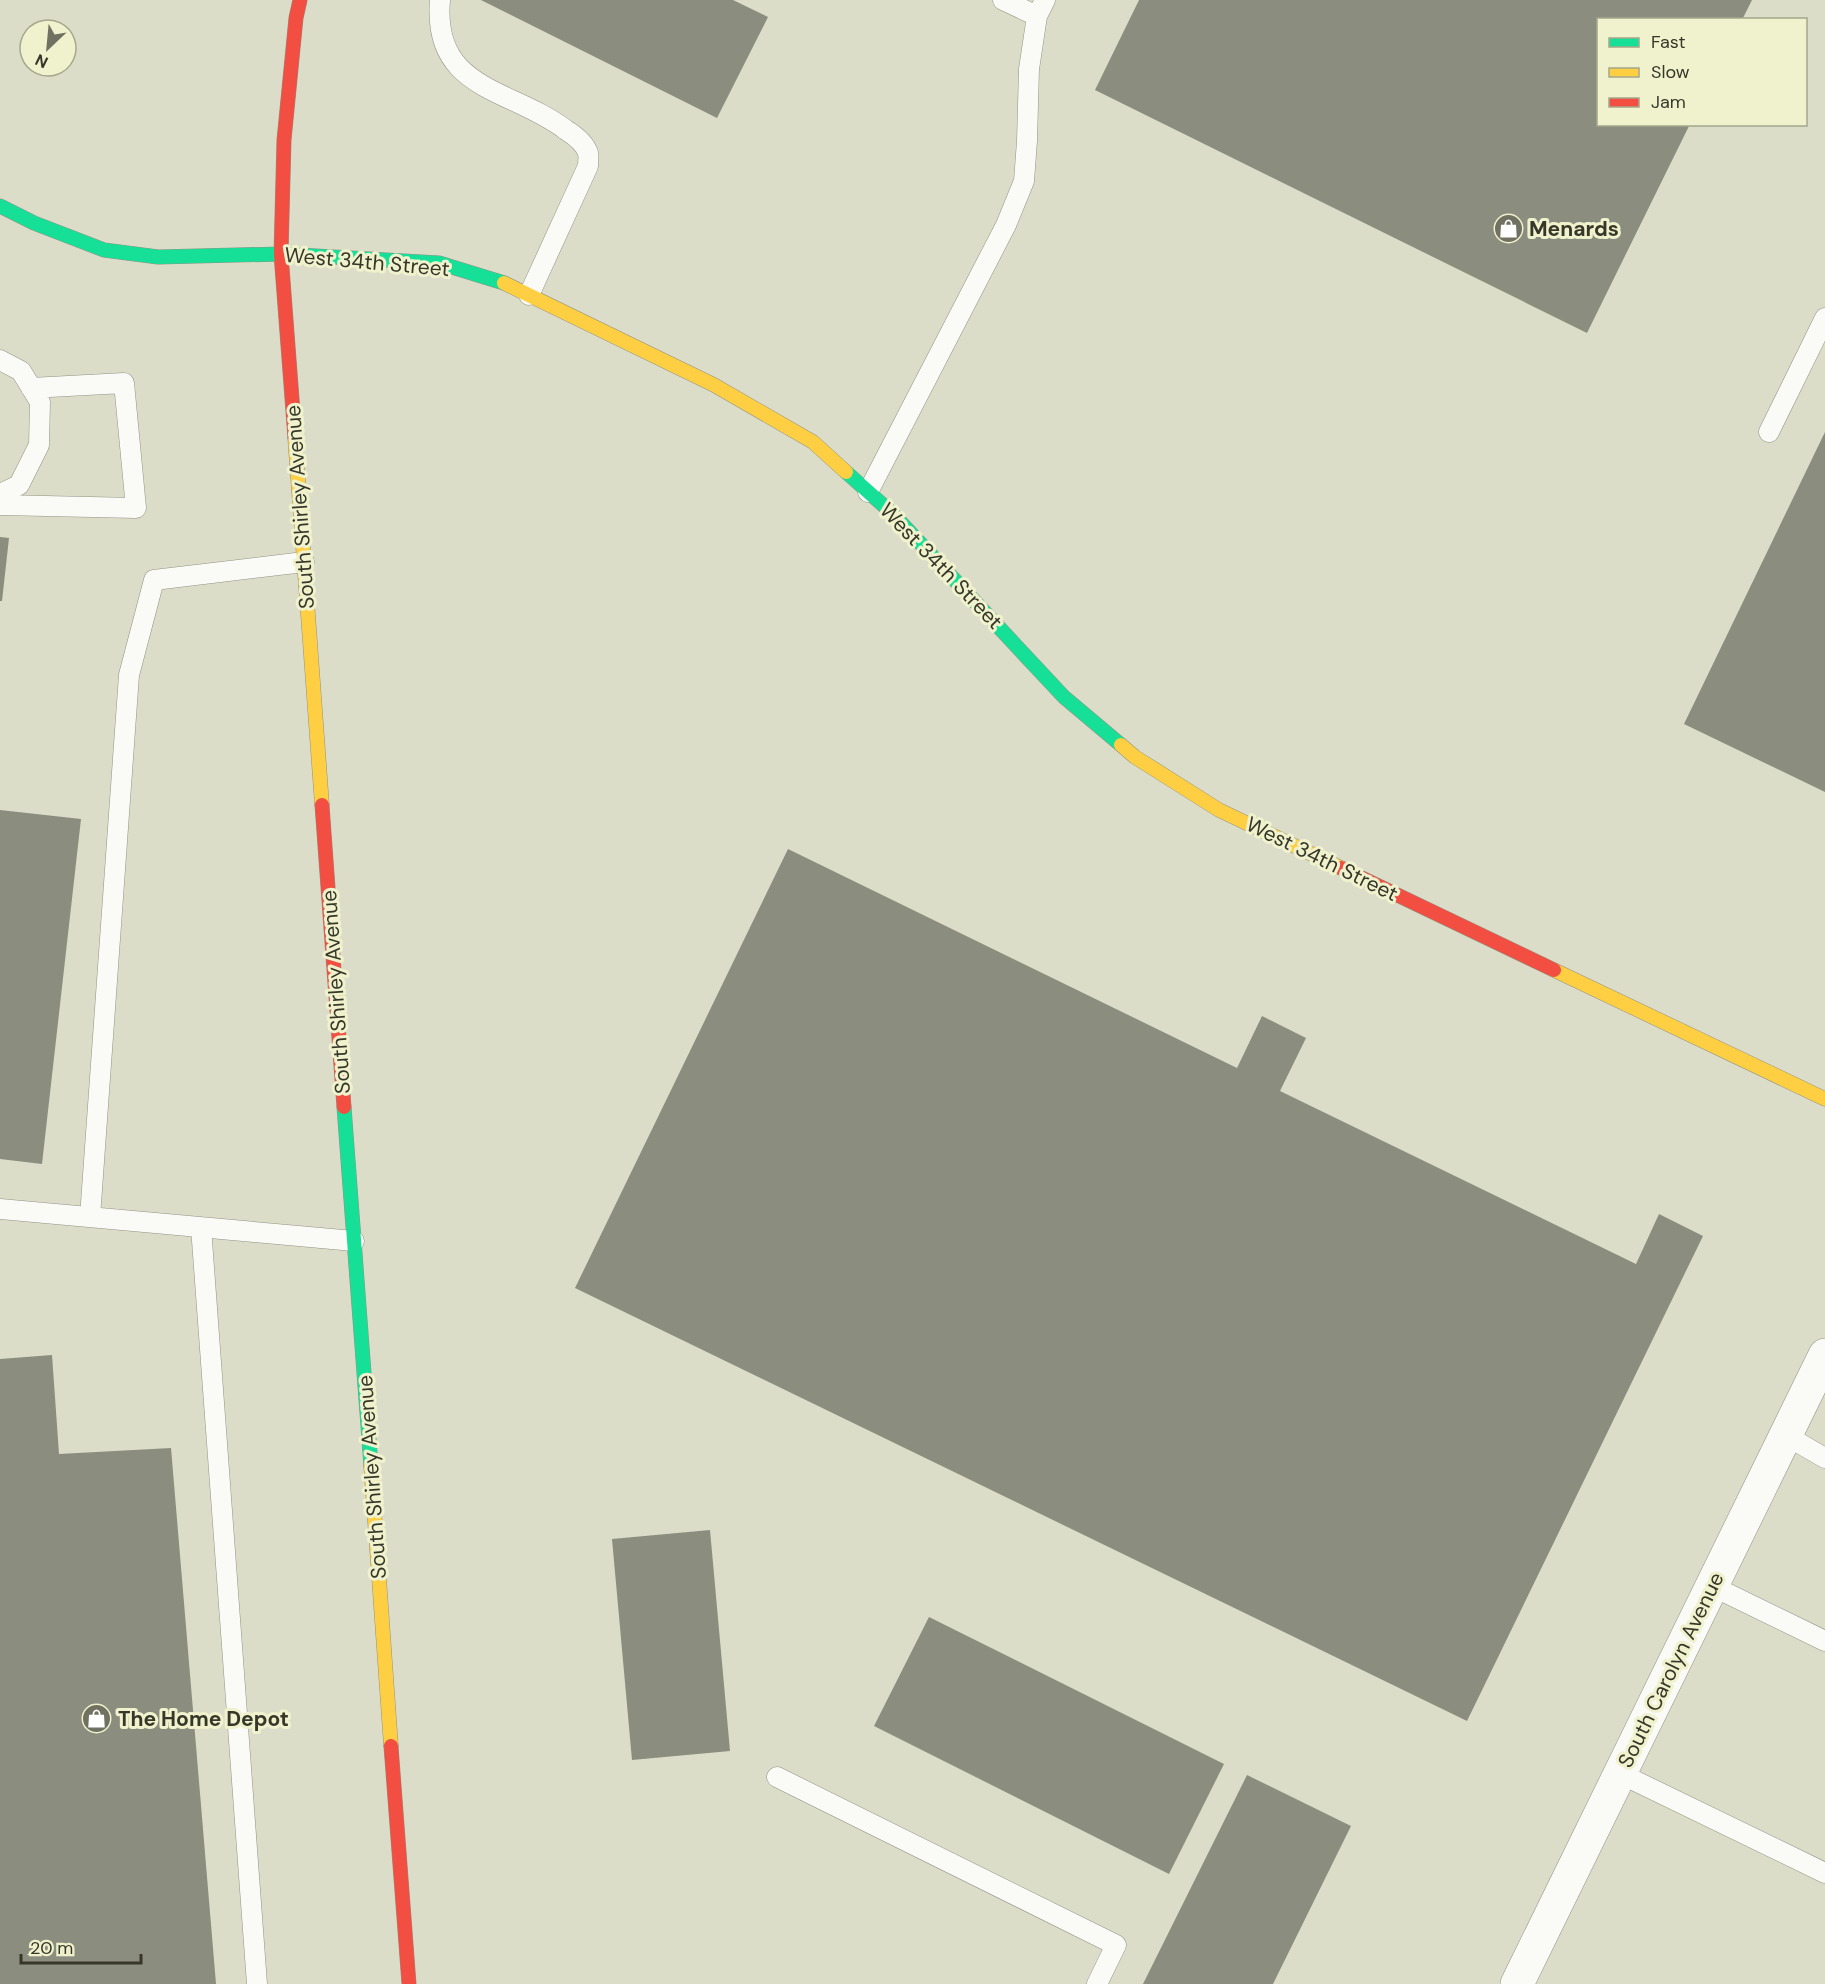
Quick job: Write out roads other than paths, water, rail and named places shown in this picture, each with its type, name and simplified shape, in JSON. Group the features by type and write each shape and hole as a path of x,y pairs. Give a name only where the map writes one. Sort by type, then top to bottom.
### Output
{"street":[{"name":"South Shirley Avenue","path":"300,0 296,18 284,140 281,254 409,1984"},
{"name":"West 34th Street","path":"0,206 34,223 104,250 158,256 281,254 438,263 502,283 530,295 714,385 813,442 900,521 1064,697 1135,756 1209,804 1825,1099"},
{"name":"South Carolyn Avenue","path":"1517,1984 1825,1355"}],"lane":[{"path":"440,0 439,17 442,38 452,61 468,77 558,124 576,137 588,151 588,166 530,295"},
{"path":"868,492 1006,225 1024,181 1029,69 1040,8 1003,0"},
{"path":"1769,432 1825,318"},
{"path":"0,360 21,371 40,402 39,445 19,485 0,494"},
{"path":"0,505 136,508 124,383 31,388"},
{"path":"90,1217 129,675 154,580 304,562"},
{"path":"0,1209 354,1241"},
{"path":"201,1227 257,1984"},
{"path":"1785,1436 1825,1458"},
{"path":"1712,1586 1825,1641"},
{"path":"1620,1774 1825,1873"},
{"path":"777,1777 1116,1945 1097,1984"}],"place":[{"name":"Menards","path":"1508,229"},
{"name":"The Home Depot","path":"97,1719"}]}
